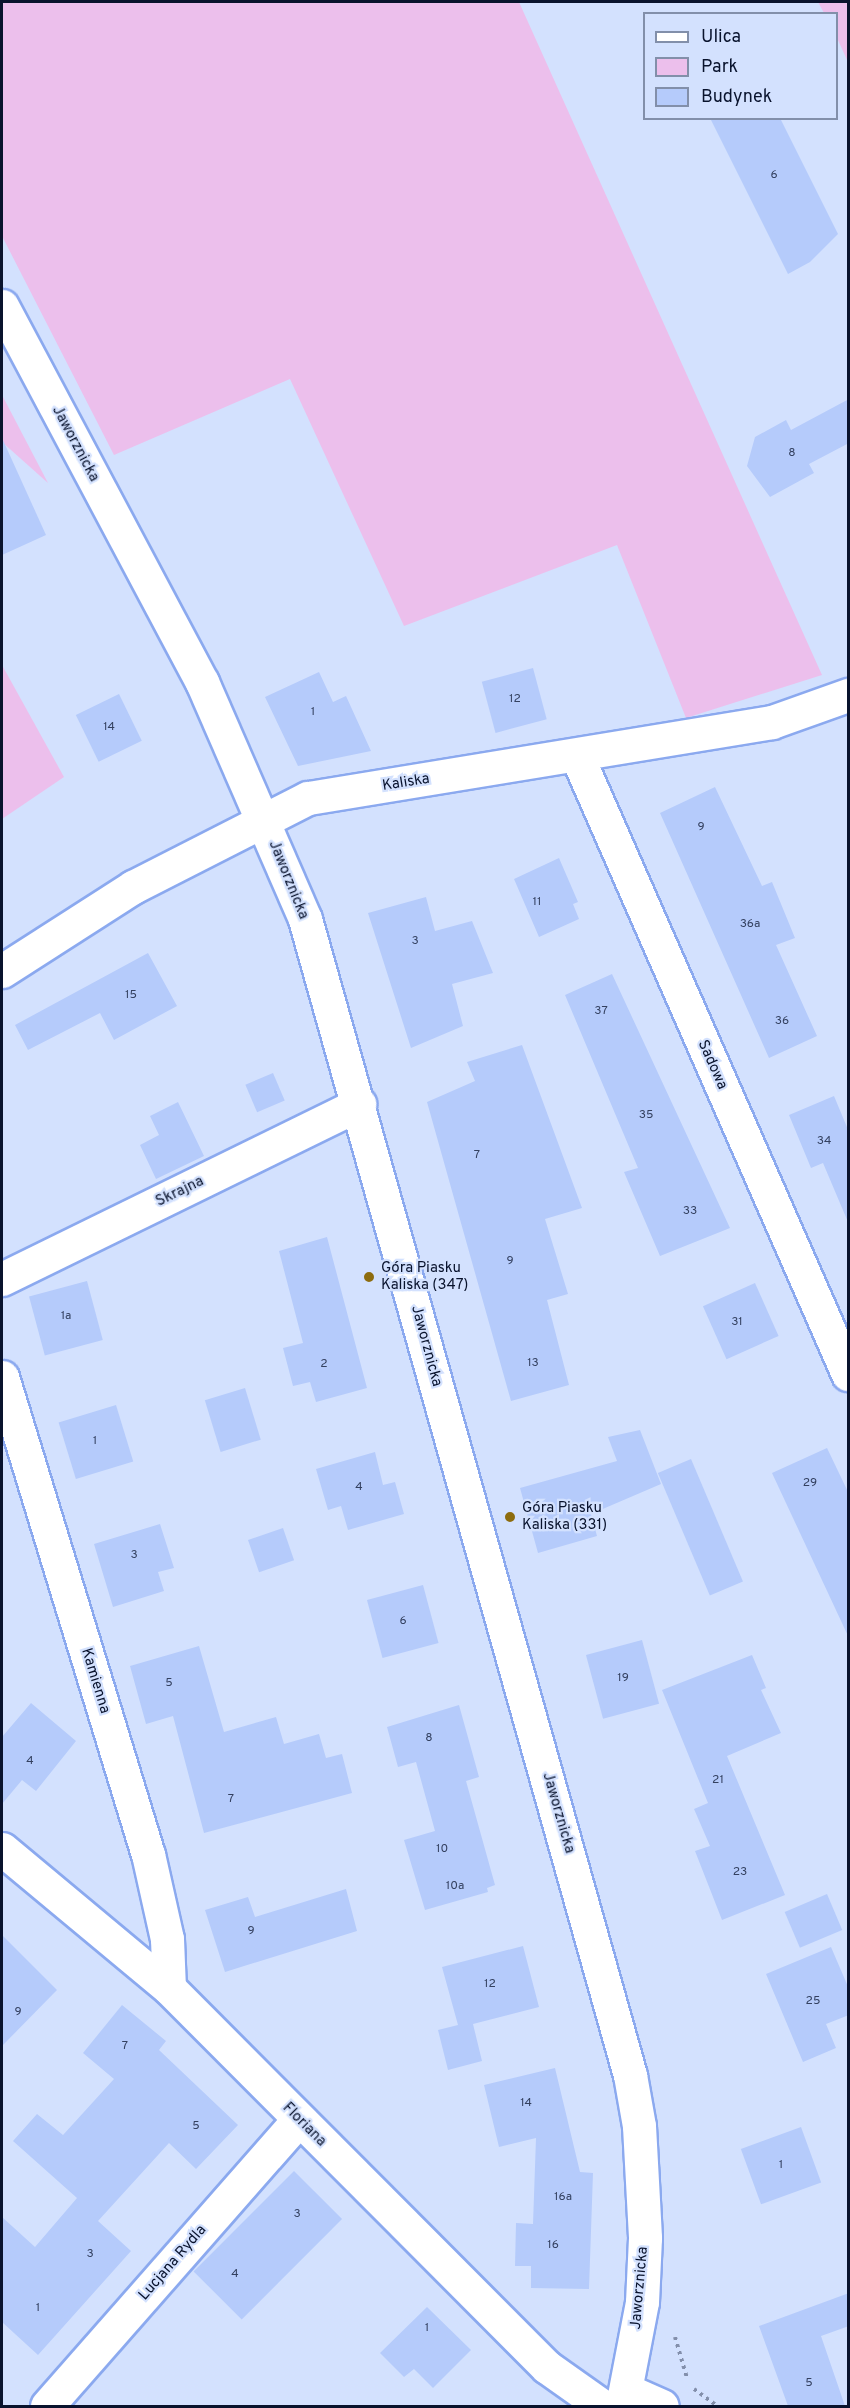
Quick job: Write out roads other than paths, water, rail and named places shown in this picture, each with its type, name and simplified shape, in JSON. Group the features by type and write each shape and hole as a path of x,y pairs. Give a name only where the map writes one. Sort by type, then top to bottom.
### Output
{"street":[{"name":"Jaworznicka","path":"2,306 202,682 305,919 359,1104 630,2075 639,2126 645,2238 642,2302 617,2401"},
{"name":"Kaliska","path":"2,971 133,887 308,798 577,756 772,722 849,695"},
{"name":"Sadowa","path":"577,756 849,1374"},
{"name":"Skrajna","path":"2,1279 359,1104"},
{"name":"Kamienna","path":"2,1377 148,1854 167,1940 168,1988"},
{"name":"Floriana","path":"2,1849 168,1988 548,2367 617,2401 662,2406"},
{"name":"Lucjana Rydla","path":"47,2406 298,2120"}],"place":[{"name":"Góra Piasku Kaliska (347)","path":"369,1277"},
{"name":"Góra Piasku Kaliska (331)","path":"510,1517"}]}
